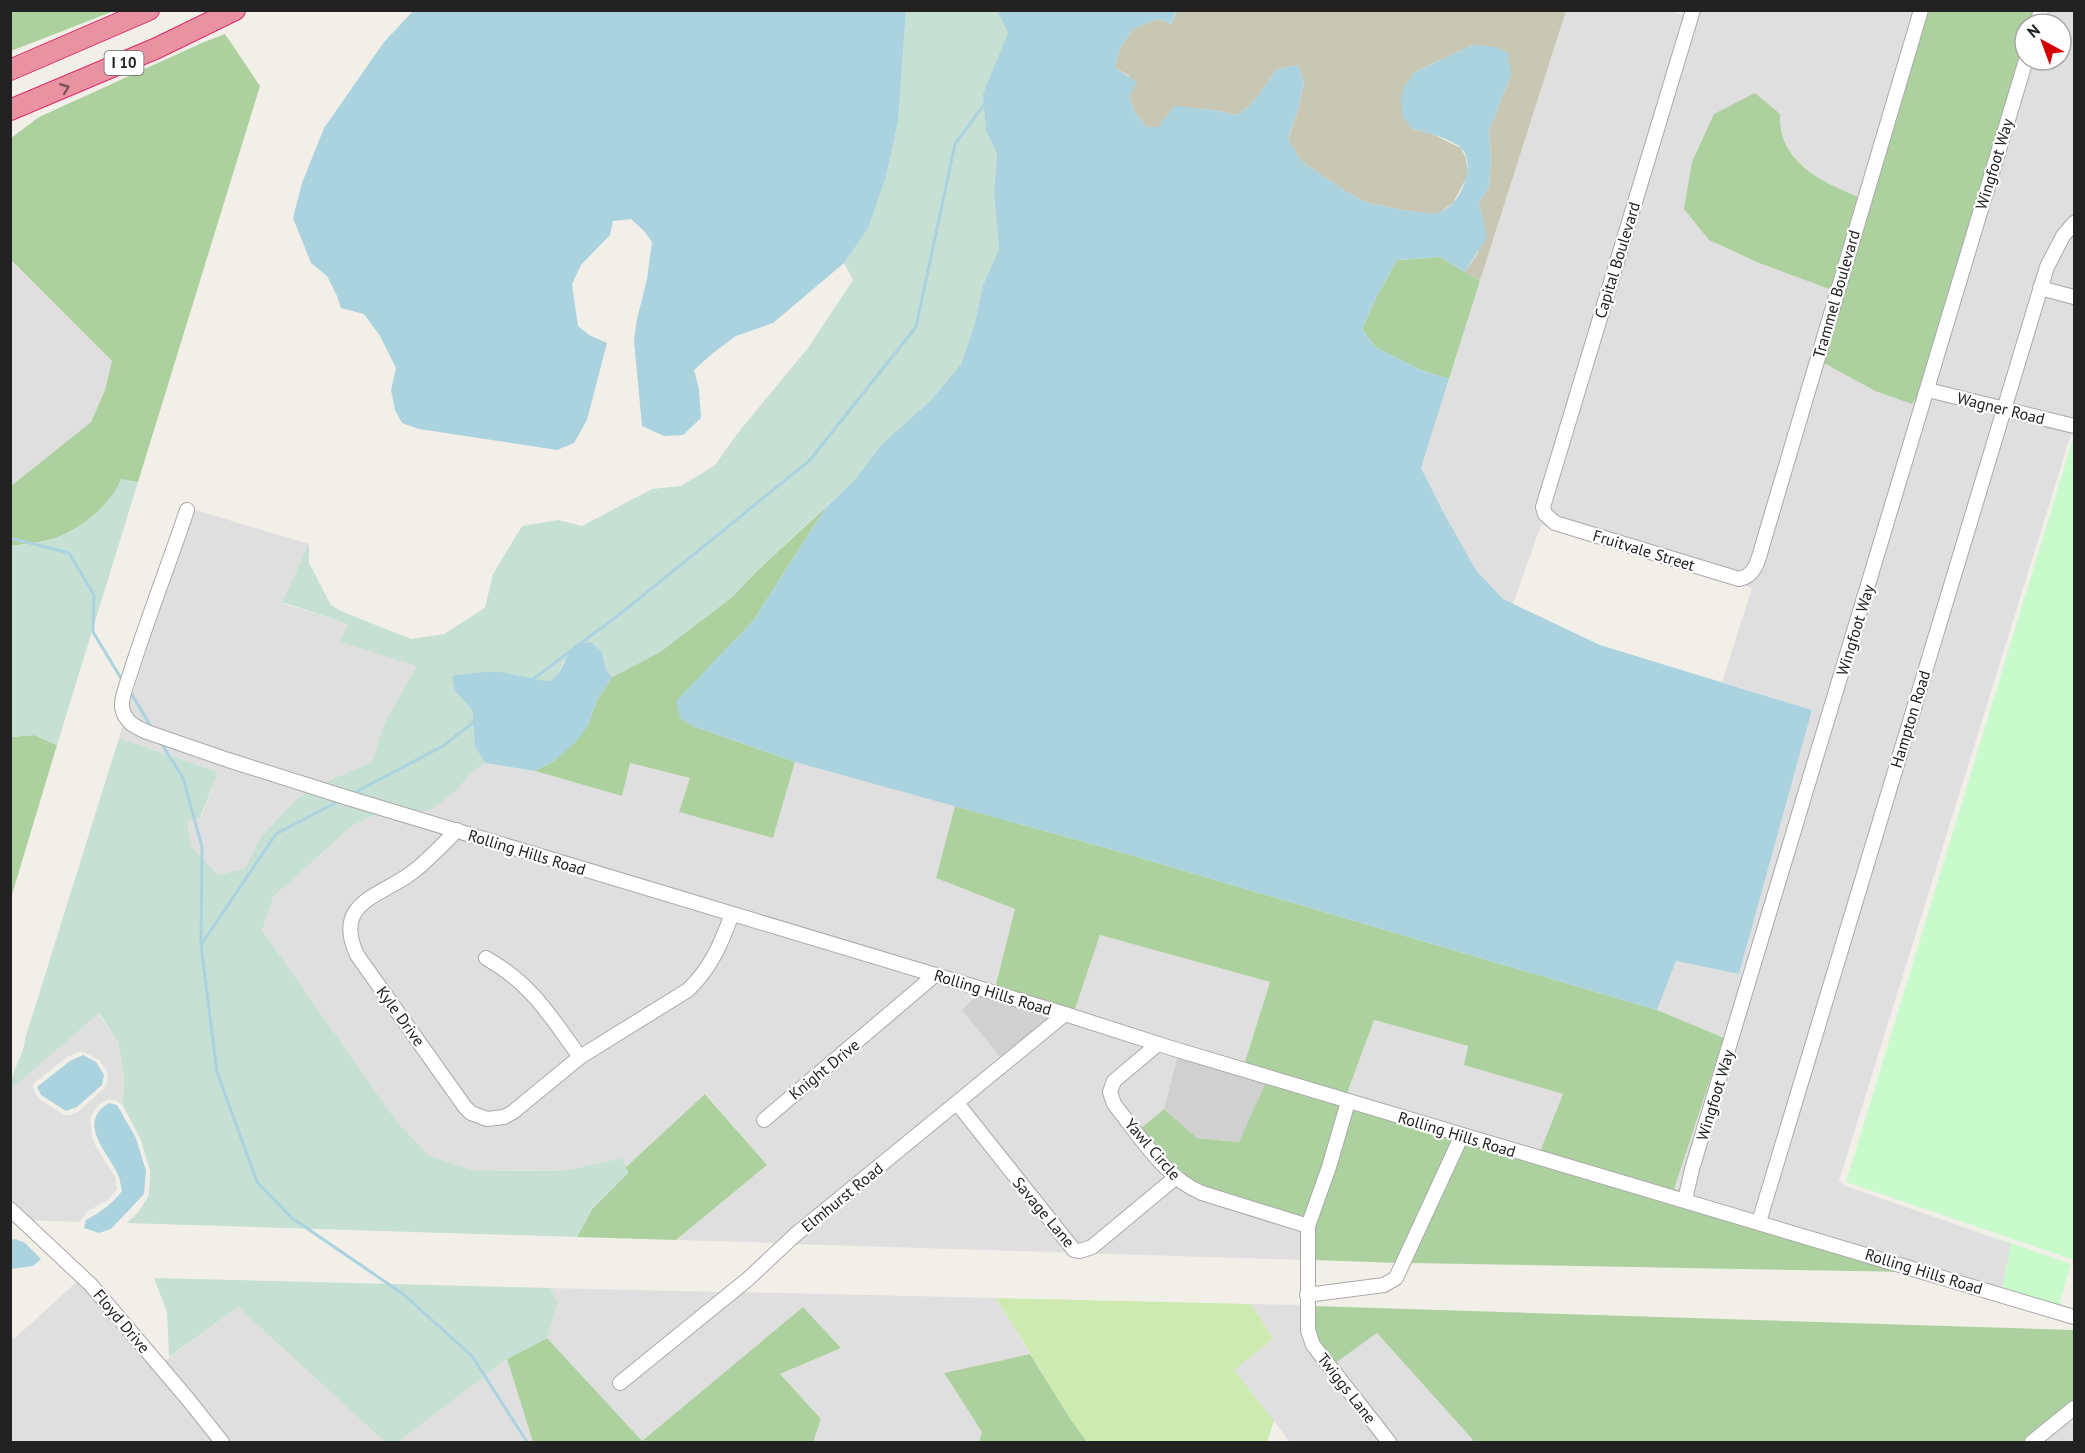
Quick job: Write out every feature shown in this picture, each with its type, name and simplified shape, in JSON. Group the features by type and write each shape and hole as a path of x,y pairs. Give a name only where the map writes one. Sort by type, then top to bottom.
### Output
{"highway":[{"name":"I 10","path":"10,70 149,10"},
{"name":"I 10","path":"10,110 157,48 235,10"}],"street":[{"name":"Capital Boulevard","path":"1544,510 1544,500 1693,10"},
{"name":"Trammel Boulevard","path":"1750,575 1754,570 1764,540 1921,10"},
{"name":"Wingfoot Way","path":"1685,1200 1692,1169 2022,72"},
{"name":"Hampton Road","path":"1759,1222 2040,288 2054,251 2074,223"},
{"path":"2040,288 2074,297"},
{"name":"Wagner Road","path":"1928,390 2074,426"},
{"name":"Rolling Hills Road","path":"187,510 124,696 122,707 128,721 135,727 228,760 1348,1102 2074,1317"},
{"name":"Fruitvale Street","path":"1544,510 1549,519 1566,527 1738,579 1750,575"},
{"name":"Kyle Drive","path":"457,830 421,865 407,876 372,895 359,907 352,921 351,931 357,955 465,1107 479,1117 497,1119 513,1112 580,1057 688,990 712,963 732,914"},
{"path":"486,958 524,984 580,1057"},
{"name":"Knight Drive","path":"764,1120 935,975"},
{"name":"Elmhurst Road","path":"620,1383 748,1279 795,1235 1065,1014"},
{"name":"Yawl Circle","path":"1158,1044 1114,1081 1110,1092 1114,1104 1175,1178 1191,1189 1308,1226"},
{"path":"1348,1102 1329,1167 1308,1226 1307,1295 1384,1285 1396,1278 1462,1135"},
{"name":"Savage Lane","path":"957,1103 1074,1250 1080,1251 1092,1247 1175,1178"},
{"name":"Floyd Drive","path":"10,1209 91,1285 222,1443"},
{"name":"Twiggs Lane","path":"1307,1295 1308,1330 1313,1345 1389,1443"},
{"path":"2032,1443 2073,1413"}],"shaded area":[{"path":"1667,10 1686,16 1539,511 1638,554 1541,525 1513,604 1503,599 1476,570 1421,468 1566,11"},
{"path":"906,11 997,11 1008,33 986,131 997,154 994,193 999,249 983,285 974,326 961,364 931,400 882,444 855,479 732,597 660,652 612,677 606,669 602,652 563,662 558,674 550,682 527,679 455,691 472,710 475,747 485,763 469,775 457,790 429,811 409,811 321,784 372,762 384,724 417,666 340,642 348,624 282,602 309,544 309,563 331,605 411,639 444,634 485,608 493,574 522,526 558,520 582,526 652,489 681,486 715,465 737,434 808,348 853,280 844,263 868,229 886,177 898,122"},
{"path":"1177,11 1566,11 1480,281 1465,272 1478,253 1482,216 1479,202 1489,188 1491,158 1489,130 1511,75 1473,45 1415,72 1412,129 1432,134 1461,148 1466,158 1468,175 1453,203 1436,215 1407,211 1368,203 1343,190 1301,161 1288,139 1304,82 1298,65 1277,69 1253,102 1238,115 1174,107 1159,127 1146,127 1136,114 1129,97 1129,76 1115,68 1120,48 1134,28 1159,19 1171,24"},
{"path":"1699,11 1914,11 1858,198 1820,180 1792,157 1779,129 1709,240 1759,263 1832,290 1750,567 1738,573 1552,516 1548,502"},
{"path":"2074,11 2074,216 2069,221 2000,403 1934,387 2028,72 2073,72 2073,12 2047,12"},
{"path":"2074,231 2074,292 2046,285 2058,254"},
{"path":"10,260 112,361 105,390 91,422 11,486"},
{"path":"2044,294 2074,302 2074,421 2010,405"},
{"path":"1822,362 1875,391 1912,404 1921,393 1682,1191 1674,1189 1724,1039 1657,1010 1676,961 1739,974 1812,710 1722,682 1752,588 1708,575 1750,582 1756,578"},
{"path":"1931,396 1997,412 1756,1215 1691,1194"},
{"path":"2007,414 2072,431 1839,1181 1846,1186 2011,1244 2002,1290 1766,1218"},
{"path":"121,479 138,482 57,745 34,735 11,737 11,546 48,540 69,532 101,509"},
{"path":"192,509 309,544 282,603 348,624 341,642 418,666 384,724 372,762 321,784 138,723 128,709"},
{"path":"124,722 309,791 296,800 261,836 245,868 218,875 191,846 187,821 201,818 218,772 119,738"},
{"path":"119,738 218,772 200,818 187,821 191,846 218,875 245,868 261,836 296,800 309,791 381,812 352,826 273,897 262,930 397,1122 429,1156 473,1170 523,1171 564,1171 622,1158 628,1173 592,1208 577,1237 127,1223 139,1211 149,1195 150,1170 140,1138 123,1106 124,1074 118,1042 99,1013 11,1089 11,1082"},
{"path":"795,762 955,806 936,878 1015,909 995,988 457,823 409,811 457,790 469,775 485,763 535,771 622,796 629,763 690,778 680,812 773,838"},
{"path":"381,812 447,832 404,872 369,891 346,930 430,1065 488,1124 703,984 722,956 736,920 925,977 757,1119 764,1127 937,981 979,993 1002,1059 778,1243 676,1240 767,1165 706,1094 625,1168 622,1158 564,1171 473,1170 429,1157 397,1122 262,930 273,897 352,826"},
{"path":"459,835 726,917 713,950 685,986 581,1050 500,961 483,951 480,960 521,987 573,1055 510,1108 502,1112 487,1114 474,1109 358,946 357,922 363,910"},
{"path":"1100,935 1270,982 1244,1065 1074,1012"},
{"path":"979,993 1055,1016 1002,1059 962,1010"},
{"path":"98,1013 118,1042 124,1074 123,1106 109,1099 98,1105 90,1118 95,1145 115,1177 117,1189 108,1200 88,1211 79,1222 21,1220 11,1209 11,1089","holes":["81,1051 100,1060 108,1074 106,1087 79,1111 71,1115 64,1115 39,1099 33,1088 34,1083 67,1057"]},
{"path":"1067,1020 1148,1045 1106,1084 1169,1178 1301,1228 1303,1260 793,1244"},
{"path":"1373,1020 1468,1046 1465,1065 1563,1094 1539,1154 1346,1096"},
{"path":"1160,1049 1178,1055 1164,1109 1140,1129 1118,1102 1115,1089"},
{"path":"1178,1055 1266,1082 1240,1142 1197,1138 1164,1109"},
{"path":"82,1277 159,1365 238,1307 385,1442 11,1442 10,1335 14,1339"},
{"path":"154,1278 550,1288 558,1302 547,1338 507,1359 398,1442 385,1442 238,1307 169,1357 167,1312"},
{"path":"550,1288 723,1292 614,1382 620,1390 739,1292 996,1298 1030,1354 944,1373 982,1432 979,1442 816,1442 814,1439 821,1419 780,1374 841,1348 803,1307 642,1442 547,1338 558,1302"},
{"path":"1251,1304 1303,1305 1304,1330 1383,1442 1290,1442 1234,1370 1273,1339"},
{"path":"1377,1333 1474,1441 1395,1442 1334,1364"},
{"path":"507,1359 533,1442 398,1442"},
{"path":"2069,1419 2074,1425 2074,1442 2040,1442"}],"green space":[{"path":"11,10 114,10 114,11 11,51"},
{"path":"1914,11 1832,290 1759,263 1709,240 1684,209 1692,162 1714,114 1755,93 1780,114 1781,131 1786,145 1804,168 1858,197"},
{"path":"1926,11 2036,11 2013,12 2013,72 2017,72 1921,393 1912,404 1875,391 1822,362"},
{"path":"225,34 260,86 138,482 121,480 101,509 69,532 48,540 11,546 11,486 91,422 105,390 112,361 11,260 11,138 39,117"},
{"path":"1440,257 1480,281 1449,379 1421,370 1375,347 1362,329 1397,260"},
{"path":"2074,439 2074,1260 1846,1182"},
{"path":"826,507 753,621 677,701 693,726 795,762 773,838 679,812 690,778 630,763 622,796 535,771 554,761 587,727 597,700 612,677 660,652 732,597"},
{"path":"34,735 57,745 11,898 11,737"},
{"path":"955,806 1117,851 1657,1010 1724,1038 1674,1189 1682,1191 1681,1194 1539,1154 1563,1094 1464,1065 1468,1046 1374,1020 1346,1096 1244,1065 1270,982 1100,935 1074,1012 995,988 1015,909 936,878"},
{"path":"1266,1082 1342,1105 1325,1165 1305,1220 1203,1188 1176,1172 1140,1129 1164,1109 1197,1138 1239,1142"},
{"path":"705,1094 767,1165 676,1240 577,1237 592,1209 628,1173 625,1168"},
{"path":"1352,1108 1455,1138 1398,1263 1313,1260 1313,1227"},
{"path":"1465,1141 1909,1272 1410,1263"},
{"path":"1965,1227 2071,1264 2060,1301 2063,1307 2074,1310 2074,1312 2002,1290 2011,1244"},
{"path":"996,1298 1251,1304 1273,1339 1234,1370 1274,1421 1267,1442 1087,1442"},
{"path":"1313,1306 2074,1330 2074,1401 2024,1442 1472,1442 1473,1440 1377,1333 1334,1364 1314,1336"},
{"path":"803,1307 841,1348 780,1374 821,1419 814,1439 816,1442 533,1442 507,1359 547,1338 642,1441"},
{"path":"1030,1354 1087,1442 979,1442 982,1432 944,1373"}],"water":[{"path":"414,10 906,11 898,122 886,177 868,229 844,263 773,323 736,336 694,370 699,389 701,418 683,435 664,436 642,426 634,340 652,242 631,219 613,221 610,235 581,265 572,284 578,326 589,335 607,343 587,420 574,443 557,450 419,429 402,423 395,410 391,390 396,368 380,336 364,314 341,308 327,276 311,263 293,218 302,183 324,128 384,42"},
{"path":"1177,10 1171,24 1159,19 1134,28 1120,48 1115,68 1137,82 1129,97 1136,114 1146,127 1159,127 1174,106 1238,115 1253,102 1277,69 1298,65 1304,82 1298,110 1288,138 1301,161 1343,190 1368,203 1407,211 1436,214 1449,207 1464,185 1467,161 1465,154 1457,145 1438,136 1412,129 1403,117 1401,97 1404,86 1415,72 1473,45 1496,47 1508,53 1511,75 1489,130 1491,158 1489,188 1479,202 1487,237 1465,272 1440,257 1397,260 1362,329 1375,347 1421,370 1449,379 1421,468 1476,570 1503,599 1600,645 1812,710 1739,974 1676,961 1657,1010 1117,851 795,762 693,726 680,718 676,701 753,621 826,507 855,479 882,444 931,400 961,364 974,326 983,285 999,249 994,193 997,154 986,131 983,94 1008,33 997,11"},
{"path":"591,642 602,652 606,669 612,677 597,700 587,727 575,743 554,761 535,771 485,763 475,747 472,710 455,691 452,676 499,672 550,681 558,674 574,645"},
{"path":"83,1055 96,1062 104,1075 102,1085 77,1107 66,1111 41,1095 37,1087 70,1061"},
{"path":"109,1103 117,1105 136,1138 146,1171 144,1194 111,1229 99,1233 84,1228 86,1220 106,1207 122,1191 119,1177 95,1129 95,1120 99,1111"},
{"path":"15,1239 25,1243 41,1259 33,1266 11,1269 11,1240"}],"waterway":[{"path":"577,646 809,461 916,327 955,144 986,102"},
{"path":"10,538 69,553 94,595 93,632 122,680"},
{"path":"529,682 572,650"},
{"path":"129,690 152,728"},
{"path":"352,794 443,746 475,721"},
{"path":"160,741 183,778 202,847 201,945"},
{"path":"341,800 276,834 201,945 217,1072 257,1182 292,1218 403,1294 472,1356 527,1442"}]}
